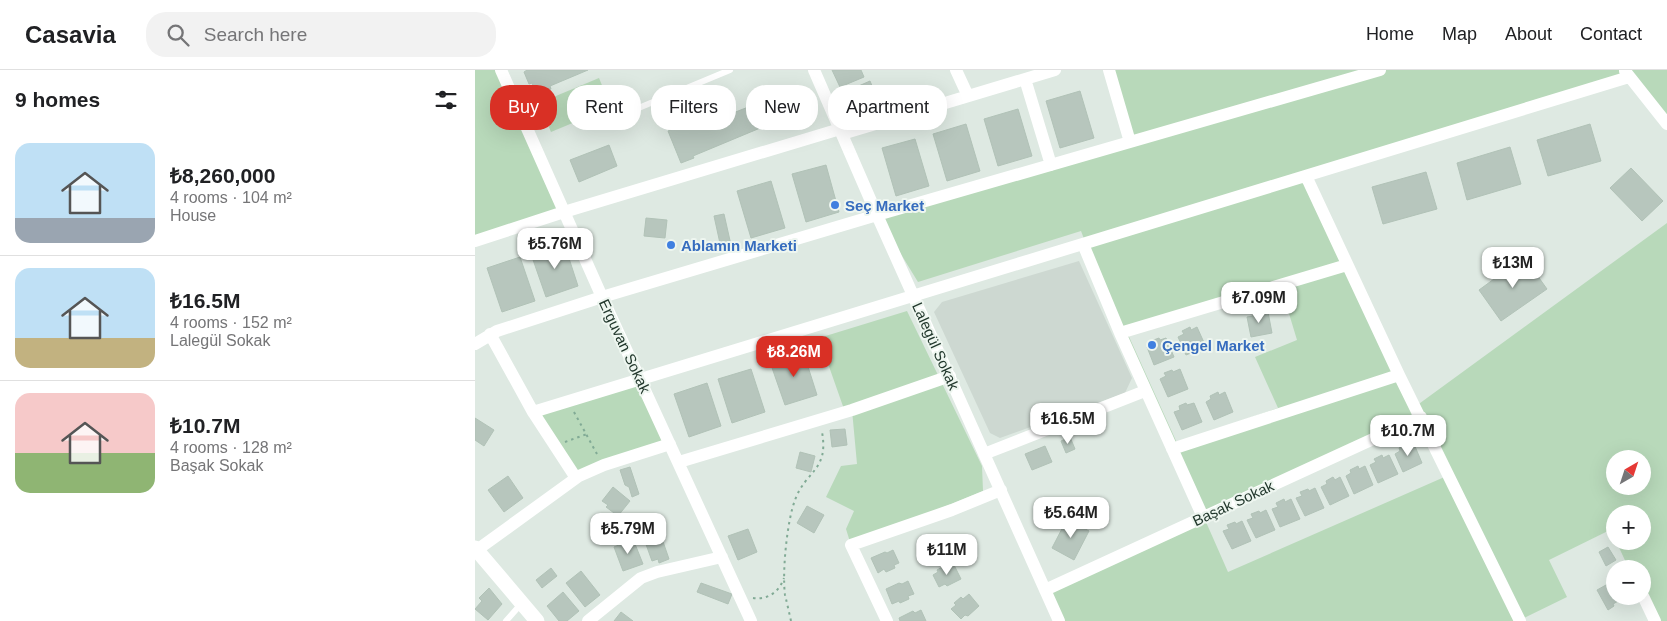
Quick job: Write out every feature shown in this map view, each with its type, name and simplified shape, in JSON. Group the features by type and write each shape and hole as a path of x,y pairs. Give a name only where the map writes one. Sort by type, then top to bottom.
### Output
{"street":[{"name":"Erguvan Sokak","path":"501,70 602,298 751,621"},
{"name":"Lalegül Sokak","path":"814,70 1059,621"},
{"path":"956,70 968,96"},
{"path":"475,241 565,212 1055,70"},
{"path":"1109,70 1130,142"},
{"path":"475,344 490,334 517,324 602,298 877,215 1380,70"},
{"path":"533,412 1306,176 1626,73 1667,124"},
{"path":"1025,79 1051,165"},
{"path":"1306,176 1399,375 1520,621"},
{"path":"1083,244 1145,391 1203,517"},
{"path":"1120,333 1347,265"},
{"path":"490,334 533,412 576,478"},
{"path":"1172,449 1399,375"},
{"path":"679,462 820,419 950,376"},
{"path":"985,454 1145,391"},
{"name":"Başak Sokak","path":"1045,590 1421,417"},
{"path":"537,621 476,549 576,478 604,465 670,444"},
{"path":"887,621 851,545 951,510 1001,490"},
{"path":"588,621 641,578 657,572 722,557"},
{"path":"1647,605 1655,621"}],"lane":[{"path":"641,107 730,70"},
{"path":"506,621 521,603"}],"path":[{"path":"568,401 604,465"},
{"path":"791,621 785,594 789,527 795,500 803,485 814,473 821,461 824,443 820,419"},
{"path":"555,445 587,434"},
{"path":"738,592 747,597 757,599 766,597 775,592 785,576"}],"shaded area":[{"path":"1079,261 1132,378 1125,393 1000,438 990,433 934,312 942,302"}],"green space":[{"path":"475,70 501,70 508,85 490,85 490,130 528,130 564,212 475,241"},
{"path":"1109,70 1667,70 1667,124 1629,77 1306,176 1416,406 1667,223 1667,621 1655,621 1647,605 1651,605 1651,560 1625,560 1620,550 1651,550 1651,505 1606,505 1606,532 1549,560 1567,597 1520,621 1059,621 1045,590 1203,517 1120,333 1081,231 918,282 877,215 1130,142","holes":["1280,284 1297,340 1255,357 1278,408 1177,443 1126,330","1421,417 1449,475 1228,572 1206,522"]},
{"path":"599,78 602,85 582,85"},
{"path":"567,91 567,125 557,130 557,96"},
{"path":"907,311 982,466 983,491 851,545 846,529 854,511 826,497 841,466 857,464 852,410 845,412 819,338"},
{"path":"640,379 670,444 576,478 533,412"}],"building":[{"path":"527,70 588,70 552,85 533,85 532,83 529,84 524,72"},
{"path":"832,70 861,70 864,77 845,85 839,85"},
{"path":"870,81 872,85 861,85"},
{"path":"1080,91 1094,138 1060,148 1046,101"},
{"path":"746,108 746,130 755,130 693,156 694,158 681,163 668,131 736,130 736,112"},
{"path":"1018,109 1032,156 998,166 984,119"},
{"path":"966,124 980,171 947,181 933,134"},
{"path":"1590,124 1601,161 1548,176 1537,140"},
{"path":"915,139 929,186 896,196 882,148"},
{"path":"609,145 617,166 579,182 570,160"},
{"path":"1510,147 1521,184 1467,200 1457,163"},
{"path":"826,165 839,212 806,222 792,174"},
{"path":"1631,168 1663,201 1642,221 1610,188"},
{"path":"1426,172 1437,209 1383,224 1372,187"},
{"path":"771,181 785,228 751,238 737,191"},
{"path":"724,214 731,245 721,248 714,216"},
{"path":"646,218 667,220 665,238 644,236"},
{"path":"564,243 578,286 546,297 531,254"},
{"path":"520,257 535,301 502,312 487,268"},
{"path":"1524,257 1547,289 1501,321 1479,290"},
{"path":"1261,311 1262,313 1268,312 1272,333 1251,337 1247,317 1253,316 1253,312"},
{"path":"1190,327 1191,330 1197,327 1206,347 1186,355 1178,337 1184,334 1182,331"},
{"path":"1159,338 1160,340 1166,338 1174,357 1154,365 1147,347 1152,345 1151,341"},
{"path":"803,351 817,395 785,405 770,362"},
{"path":"751,369 765,412 732,423 718,379"},
{"path":"1180,369 1188,389 1168,397 1160,379 1166,376 1164,373"},
{"path":"707,383 721,426 689,437 674,394"},
{"path":"1218,392 1219,395 1225,392 1233,412 1214,420 1206,402 1211,399 1210,396"},
{"path":"1186,403 1187,405 1194,403 1202,422 1182,430 1174,412 1180,410 1179,406"},
{"path":"475,418 494,430 484,446 475,440"},
{"path":"845,429 847,445 832,447 830,430"},
{"path":"1070,437 1075,449 1066,453 1061,441"},
{"path":"1406,444 1408,447 1414,444 1422,463 1403,472 1395,454 1400,451 1399,448"},
{"path":"1045,446 1052,462 1032,470 1025,454"},
{"path":"800,452 815,456 811,472 796,468"},
{"path":"1382,455 1383,458 1389,455 1398,474 1378,483 1370,465 1376,462 1374,459"},
{"path":"1358,466 1359,469 1365,466 1373,485 1354,494 1346,476 1351,473 1350,470"},
{"path":"630,467 639,494 632,497 629,487 625,485 620,470"},
{"path":"508,476 523,498 504,512 488,490"},
{"path":"1333,477 1335,480 1340,477 1349,496 1330,505 1321,487 1327,484 1326,481"},
{"path":"613,487 630,501 618,516 606,507 608,505 602,501"},
{"path":"1315,488 1324,508 1305,516 1296,498 1302,496 1300,492"},
{"path":"1284,499 1285,502 1291,499 1300,519 1280,527 1272,509 1278,507 1276,503"},
{"path":"807,506 824,515 814,533 797,523"},
{"path":"1266,510 1275,530 1256,538 1247,520 1253,518 1251,514"},
{"path":"1067,519 1089,531 1074,560 1052,548"},
{"path":"1242,521 1251,541 1232,549 1223,531 1229,529 1227,525"},
{"path":"748,529 757,552 738,560 728,536"},
{"path":"659,530 669,559 659,563 658,559 652,561 643,536"},
{"path":"940,536 947,551 934,558 931,556 925,559 919,547 924,544 923,542 933,537 934,540"},
{"path":"633,539 643,564 623,571 614,547"},
{"path":"1606,548 1606,550 1610,550 1616,560 1606,560 1606,566 1599,552"},
{"path":"893,550 899,563 894,565 895,568 886,572 884,569 878,573 871,558"},
{"path":"946,565 947,568 954,565 961,579 947,586 945,584 939,587 933,575 938,572 937,570"},
{"path":"551,568 557,576 542,588 536,580"},
{"path":"581,571 600,595 585,607 566,583"},
{"path":"908,581 914,594 908,596 909,599 892,604 886,589"},
{"path":"701,583 732,594 728,604 697,592"},
{"path":"1606,585 1606,605 1614,606 1608,610 1597,590"},
{"path":"489,588 502,604 488,620 475,609 482,601 479,598"},
{"path":"563,592 579,611 567,621 559,621 547,606"},
{"path":"969,594 979,606 968,616 965,615 961,619 951,609 956,605 954,603 961,597 963,599"},
{"path":"921,610 926,621 900,621 899,618 913,611 915,613"},
{"path":"621,612 633,621 614,621"}],"place":[{"name":"Seç Market","path":"835,205"},
{"name":"Ablamın Marketi","path":"671,245"},
{"name":"Çengel Market","path":"1152,345"}]}
